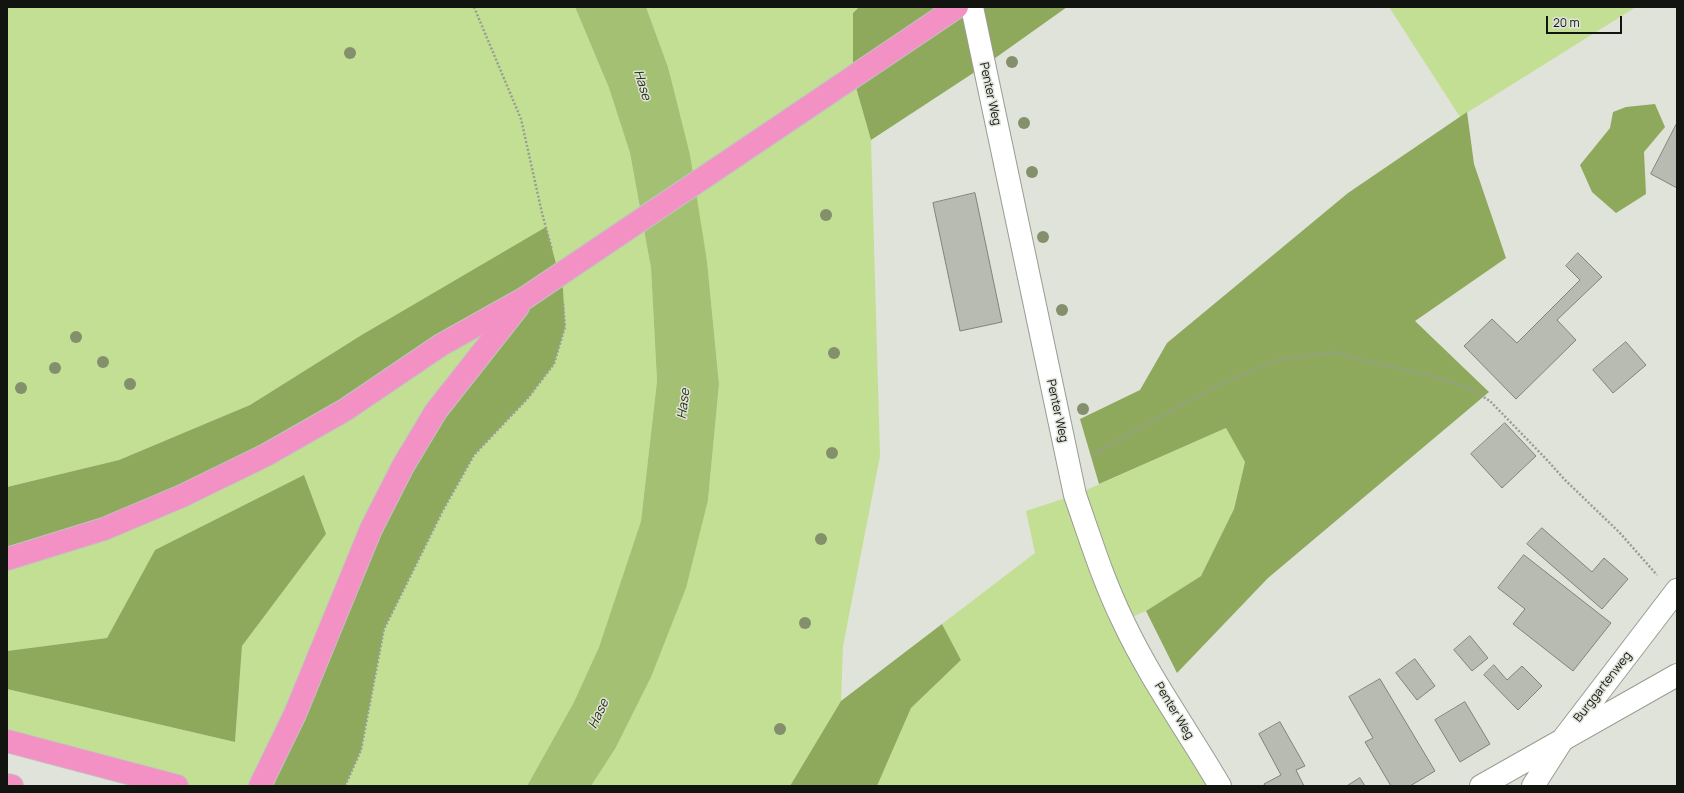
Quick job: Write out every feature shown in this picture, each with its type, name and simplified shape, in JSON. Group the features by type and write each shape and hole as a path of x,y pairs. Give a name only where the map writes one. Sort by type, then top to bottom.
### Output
{"highway":[{"path":"7,559 104,529 182,496 266,455 345,410 441,345 525,298 957,7"},
{"path":"260,786 295,714 372,529 403,466 436,411 525,298"},
{"path":"7,740 177,786"},
{"path":"7,785 12,786"}],"street":[{"name":"Penter Weg","path":"972,7 1075,495 1101,570 1123,621 1160,690 1220,786"},
{"name":"Burggartenweg","path":"1533,786 1562,739 1676,592"},
{"path":"1481,786 1677,675"}],"path":[{"path":"1069,468 1220,384 1276,360 1334,352 1428,375 1469,388 1490,401 1548,460 1564,479 1676,592"}],"shaded area":[{"path":"7,7 575,7 609,88 630,153 651,268 657,381 641,521 599,647 574,702 527,786 345,786 361,750 384,629 443,510 474,455 528,398 554,364 565,327 360,336 250,405 119,460 7,487"},
{"path":"646,7 859,7 853,13 853,77 871,140 880,456 843,646 841,701 790,786 591,786 615,749 708,500 719,384 707,261 693,185 668,67"},
{"path":"859,7 1067,7 984,66 871,140 853,77 853,13"},
{"path":"1389,7 1636,7 1460,117"},
{"path":"1655,104 1665,127 1644,152 1646,194 1616,213 1592,192 1580,165 1610,128 1613,112 1626,107"},
{"path":"1467,112 1474,164 1506,258 1415,321 1489,392 1268,578 1177,673 1146,611 1201,576 1234,509 1245,462 1226,428 1099,484 1080,419 1140,390 1167,343 1348,193"},
{"path":"546,227 563,289 565,327 554,364 528,398 474,455 443,510 384,629 361,750 345,786 261,786 403,466 524,300 266,455 7,559 7,487 119,460 250,405 360,336"},
{"path":"525,298 260,786 177,786 7,741 7,689 235,742 242,646 326,534 155,550 107,638 7,651 7,559"},
{"path":"1226,428 1245,462 1234,509 1201,576 1148,610 1123,621 1210,786 877,786 911,708 961,660 942,624 1035,553 1026,511 1075,495"},
{"path":"304,475 326,534 242,646 235,742 7,689 7,651 107,638 155,550"},
{"path":"942,624 961,660 911,708 877,786 790,786 841,701"}],"water":[{"name":"Hase","path":"575,7 646,7 668,67 690,155 707,261 719,384 708,500 686,588 651,677 615,749 591,786 527,786 574,702 599,647 641,521 657,381 651,268 630,153 609,88"}],"building":[{"path":"1677,123 1677,188 1651,174"},
{"path":"975,193 1002,322 960,331 933,203"},
{"path":"1578,253 1602,277 1557,320 1576,340 1516,399 1464,346 1492,319 1517,343 1580,280 1566,266"},
{"path":"1626,342 1646,365 1613,393 1593,370"},
{"path":"1505,423 1536,456 1502,488 1471,454"},
{"path":"1542,528 1592,572 1604,558 1628,579 1602,609 1527,544"},
{"path":"1524,555 1611,623 1573,671 1513,624 1525,609 1498,588"},
{"path":"1470,636 1488,658 1472,671 1454,650"},
{"path":"1415,659 1435,686 1417,700 1396,673"},
{"path":"1494,665 1507,680 1522,666 1542,686 1518,710 1484,675"},
{"path":"1380,679 1435,771 1410,786 1391,786 1365,742 1373,738 1349,697"},
{"path":"1465,702 1490,744 1460,762 1435,720"},
{"path":"1280,722 1305,766 1296,770 1304,786 1265,786 1264,784 1281,775 1259,734"},
{"path":"1360,778 1365,786 1347,786"}]}
